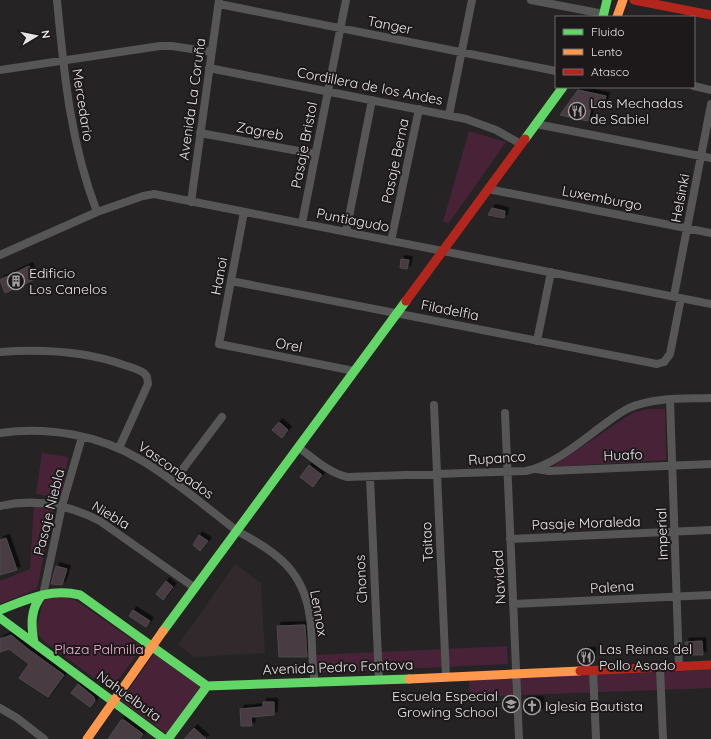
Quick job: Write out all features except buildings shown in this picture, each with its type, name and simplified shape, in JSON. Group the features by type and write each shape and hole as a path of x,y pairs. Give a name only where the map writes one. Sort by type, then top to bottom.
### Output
{"main road":[{"path":"603,16 607,0"},
{"path":"617,16 623,0"},
{"path":"634,0 711,15"},
{"path":"87,739 152,646 562,88"},
{"path":"0,610 43,595 62,591 80,595 206,686 168,739"},
{"path":"34,643 32,624 33,613 35,604 43,595"},
{"name":"Nahuelbuta","path":"0,618 164,739"},
{"name":"Avenida Pedro Fontova","path":"206,686 315,683 711,665"}],"street":[{"name":"Mercedario","path":"57,0 68,101 76,144 86,184 96,212"},
{"name":"Pasaje Bristol","path":"302,224 346,0"},
{"path":"449,115 472,0"},
{"path":"531,0 603,16"},
{"name":"Tanger","path":"219,2 555,71"},
{"name":"Avenida La Coruña","path":"191,202 219,2"},
{"path":"0,70 166,46 211,52"},
{"name":"Cordillera de los Andes","path":"209,68 449,115 481,124 521,144"},
{"path":"695,86 711,90"},
{"path":"346,232 372,100"},
{"name":"Helsinki","path":"664,362 670,354 687,228 711,104"},
{"name":"Pasaje Berna","path":"392,241 419,109"},
{"path":"536,124 711,158"},
{"name":"Zagreb","path":"200,133 315,154"},
{"name":"Luxemburgo","path":"488,189 711,233"},
{"name":"Puntiagudo","path":"0,255 96,212 147,195 158,195 711,304"},
{"name":"Hanoi","path":"219,344 244,212"},
{"path":"537,341 551,272"},
{"name":"Filadelfia","path":"231,281 653,364 664,362"},
{"name":"Orel","path":"219,344 354,371"},
{"path":"0,352 48,351 81,354 112,361 144,373 147,377 148,384 118,448"},
{"name":"Rupanco","path":"298,447 336,474 347,477 526,471 544,466 622,411 644,403 711,398"},
{"name":"Imperial","path":"670,400 679,667"},
{"name":"Taitao","path":"434,405 446,677"},
{"name":"Navidad","path":"505,413 519,739"},
{"path":"173,482 222,417"},
{"name":"Vascongados","path":"0,433 44,431 82,437 118,448 141,459 237,531"},
{"name":"Pasaje Niebla","path":"43,595 62,506 82,437"},
{"name":"Huafo","path":"535,468 549,471 711,464"},
{"name":"Chonos","path":"370,477 379,680"},
{"name":"Niebla","path":"0,506 41,503 76,510 100,521 195,588"},
{"name":"Pasaje Moraleda","path":"510,539 711,530"},
{"name":"Lennox","path":"237,531 251,538 290,568 303,589 310,619 315,683"},
{"name":"Palena","path":"513,604 711,595"},
{"path":"660,668 663,739"},
{"path":"593,670 596,739"},
{"path":"0,708 17,718 44,739"}],"shaded area":[{"path":"235,564 261,583 265,653 195,657 178,645"}],"green space":[{"path":"469,131 506,142 449,223 443,222"},
{"path":"648,409 665,409 666,460 552,467 626,417 635,412"},
{"path":"42,453 68,457 62,498 36,494"},
{"path":"34,504 54,505 37,589 0,604 0,581 30,569"},
{"name":"Plaza Palmilla","path":"66,596 75,600 143,647 110,690 45,642 37,634 37,624 43,602 49,597"},
{"path":"507,646 508,664 318,673 316,655"},
{"name":"Plaza Palmilla","path":"154,654 200,687 167,734 121,701"},
{"path":"711,670 711,688 470,697 469,680"}],"traffic: fast":[{"path":"603,16 607,0"},
{"path":"525,139 562,88"},
{"path":"163,631 406,301"},
{"path":"0,610 39,596 49,594 69,593 80,595 207,686 409,679"},
{"path":"34,643 32,618 35,606 42,595"},
{"path":"0,618 164,739"},
{"path":"168,739 207,686"}],"traffic: slow":[{"path":"617,16 623,0"},
{"path":"87,739 163,631"},
{"path":"409,679 580,671"}],"traffic: jam":[{"path":"634,0 711,15"},
{"path":"406,301 525,139"},
{"path":"580,671 711,665"}],"place":[{"name":"Las Mechadas de Sabiel","path":"577,111"},
{"name":"Edificio Los Canelos","path":"16,281"},
{"name":"Las Reinas del Pollo Asado","path":"586,657"},
{"name":"Escuela Especial Growing School","path":"511,704"},
{"name":"Iglesia Bautista","path":"532,706"}]}
